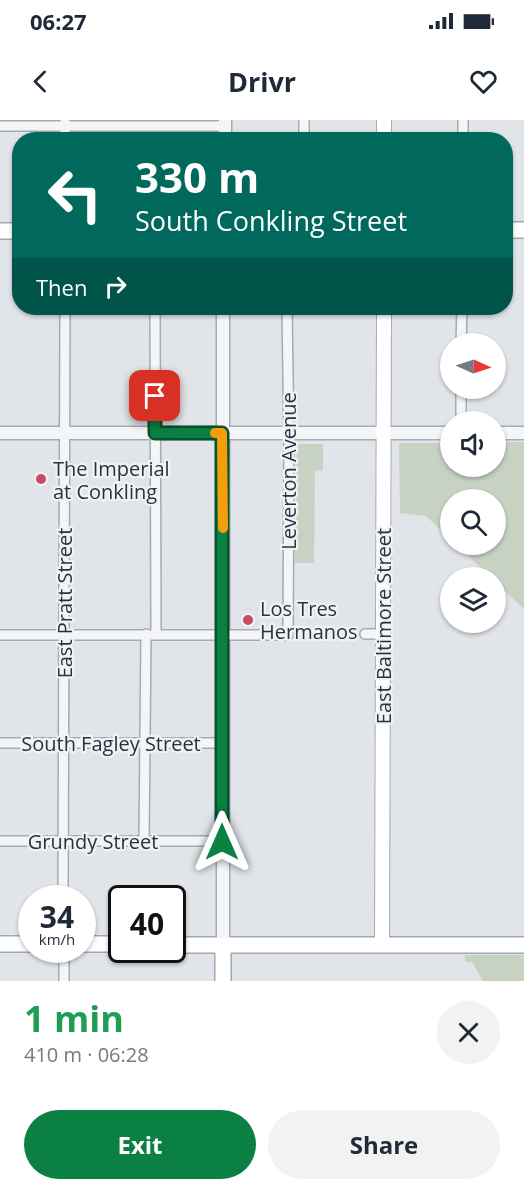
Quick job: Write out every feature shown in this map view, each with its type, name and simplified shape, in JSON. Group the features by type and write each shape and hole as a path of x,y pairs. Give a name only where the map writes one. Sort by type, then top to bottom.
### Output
{"main road":[{"name":"East Baltimore Street","path":"382,945 384,315"},
{"path":"0,944 18,944"},
{"path":"186,945 524,945"},
{"path":"223,945 223,981"}],"street":[{"path":"0,126 65,123 225,123"},
{"name":"East Pratt Street","path":"63,885 65,315"},
{"path":"144,841 145,743 151,634 155,315"},
{"path":"223,315 223,945"},
{"name":"Leverton Avenue","path":"222,634 288,634 287,315"},
{"path":"461,333 462,315"},
{"path":"0,433 440,433"},
{"path":"506,433 524,433"},
{"path":"0,635 222,634"},
{"path":"365,634 383,634"},
{"name":"South Fagley Street","path":"0,743 222,743"},
{"name":"Grundy Street","path":"0,841 222,842"},
{"path":"64,963 64,981"}],"green space":[{"path":"506,442 524,442 524,609 506,592 506,567 480,567 467,555 506,555 506,489 440,489 440,529 426,516 400,513 399,443 440,443 440,477 506,477"},
{"path":"297,444 323,444 323,470 315,471 314,563 295,563"},
{"path":"465,955 524,955 524,981 483,981 472,962 465,962"}],"slow traffic":[{"path":"215,433 222,433 223,528"}],"place":[{"name":"The Imperial at Conkling","path":"41,479"},
{"name":"Los Tres Hermanos","path":"248,620"}],"route":[{"path":"155,396 155,433 222,433 222,842"}]}
